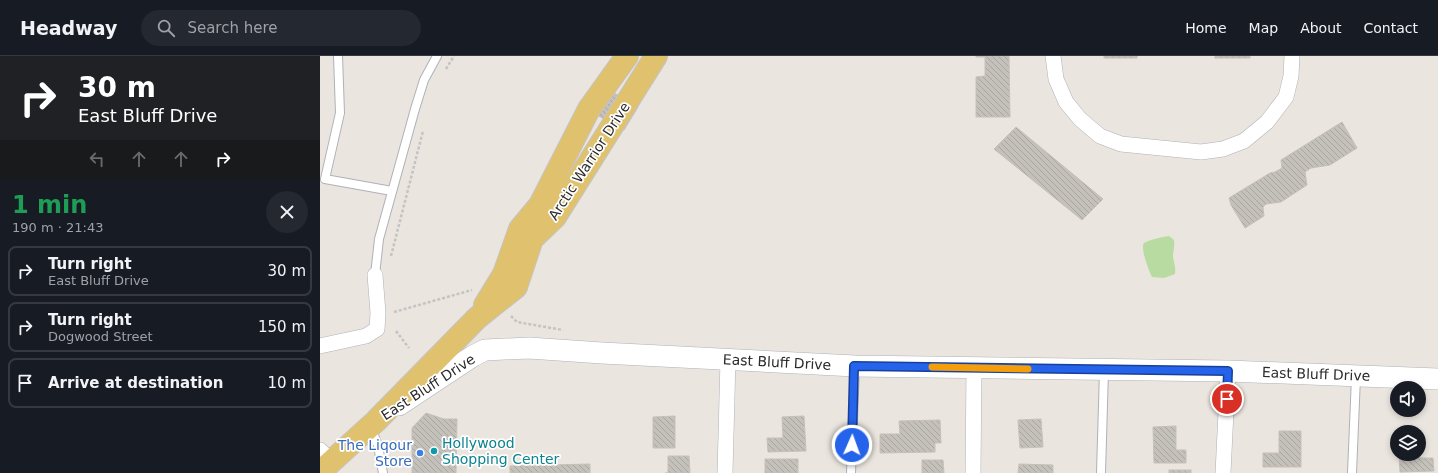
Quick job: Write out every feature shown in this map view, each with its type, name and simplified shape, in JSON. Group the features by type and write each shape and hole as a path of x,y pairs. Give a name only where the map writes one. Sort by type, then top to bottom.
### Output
{"main road":[{"name":"Arctic Warrior Drive","path":"477,318 504,274 520,229 540,205 589,109 627,56"},
{"name":"Arctic Warrior Drive","path":"324,461 373,423 477,318 516,287 532,240 555,217 656,56"}],"street":[{"path":"1053,56 1056,79 1066,102 1080,119 1100,136 1121,144 1201,152 1223,148 1244,141 1267,122 1286,97 1291,76 1292,56"},
{"path":"320,346 366,336 378,329 375,275"},
{"name":"East Bluff Drive","path":"373,423 485,350 529,348 854,366 1228,371 1438,379"},
{"path":"725,473 728,359"},
{"path":"973,473 974,368"},
{"path":"1223,473 1228,371"}],"lane":[{"path":"338,56 340,113 325,179 392,191"},
{"path":"375,275 379,239 392,191 424,80 437,56"},
{"path":"851,473 854,366"},
{"path":"1101,473 1104,370"},
{"path":"1352,473 1356,376"},
{"path":"373,423 382,473"}],"path":[{"path":"443,72 454,56"},
{"path":"390,257 424,128"},
{"path":"390,313 472,290"},
{"path":"396,331 409,348"}],"green space":[{"path":"1169,236 1174,240 1173,257 1175,274 1164,278 1152,277 1143,250 1144,243"}],"building":[{"path":"976,56 1009,56 1010,117 976,117 976,77 985,76 985,57"},
{"path":"1104,56 1137,56 1137,58 1104,58"},
{"path":"1215,56 1250,56 1250,58 1215,58"},
{"path":"609,90 638,107 624,130 595,114"},
{"path":"1342,122 1357,148 1330,165 1311,168 1305,172 1307,185 1281,202 1266,204 1263,207 1264,216 1245,228 1231,205 1229,198 1270,173 1282,168 1281,160"},
{"path":"1016,127 1103,199 1082,220 994,149"},
{"name":"Hollywood Shopping Center","path":"426,413 444,419 457,419 456,473 412,473 412,428"},
{"path":"675,416 675,448 653,448 653,417"},
{"path":"804,416 806,451 768,452 767,438 783,438 782,417"},
{"path":"1041,419 1043,447 1020,448 1018,420"},
{"path":"940,420 941,443 935,443 935,452 880,453 880,434 900,434 899,421"},
{"path":"1176,426 1176,450 1186,450 1186,463 1154,463 1153,427"},
{"path":"1279,431 1301,431 1301,467 1263,467 1263,453 1279,453"},
{"path":"668,456 689,456 690,473 668,473"},
{"path":"1426,458 1433,458 1434,471 1400,472 1399,461 1426,461"},
{"path":"765,459 798,459 798,473 765,473"},
{"path":"922,460 943,460 944,473 922,473"},
{"path":"590,464 590,473 510,473 510,466"},
{"path":"1019,464 1053,465 1053,473 1018,473"},
{"path":"1169,470 1191,470 1191,473 1169,473"}],"slow traffic":[{"path":"932,367 1028,369"}],"place":[{"name":"Hollywood Shopping Center","path":"434,451"},
{"name":"The Liqour Store","path":"420,453"}],"route":[{"path":"852,445 854,366 1228,371 1227,399"}]}
